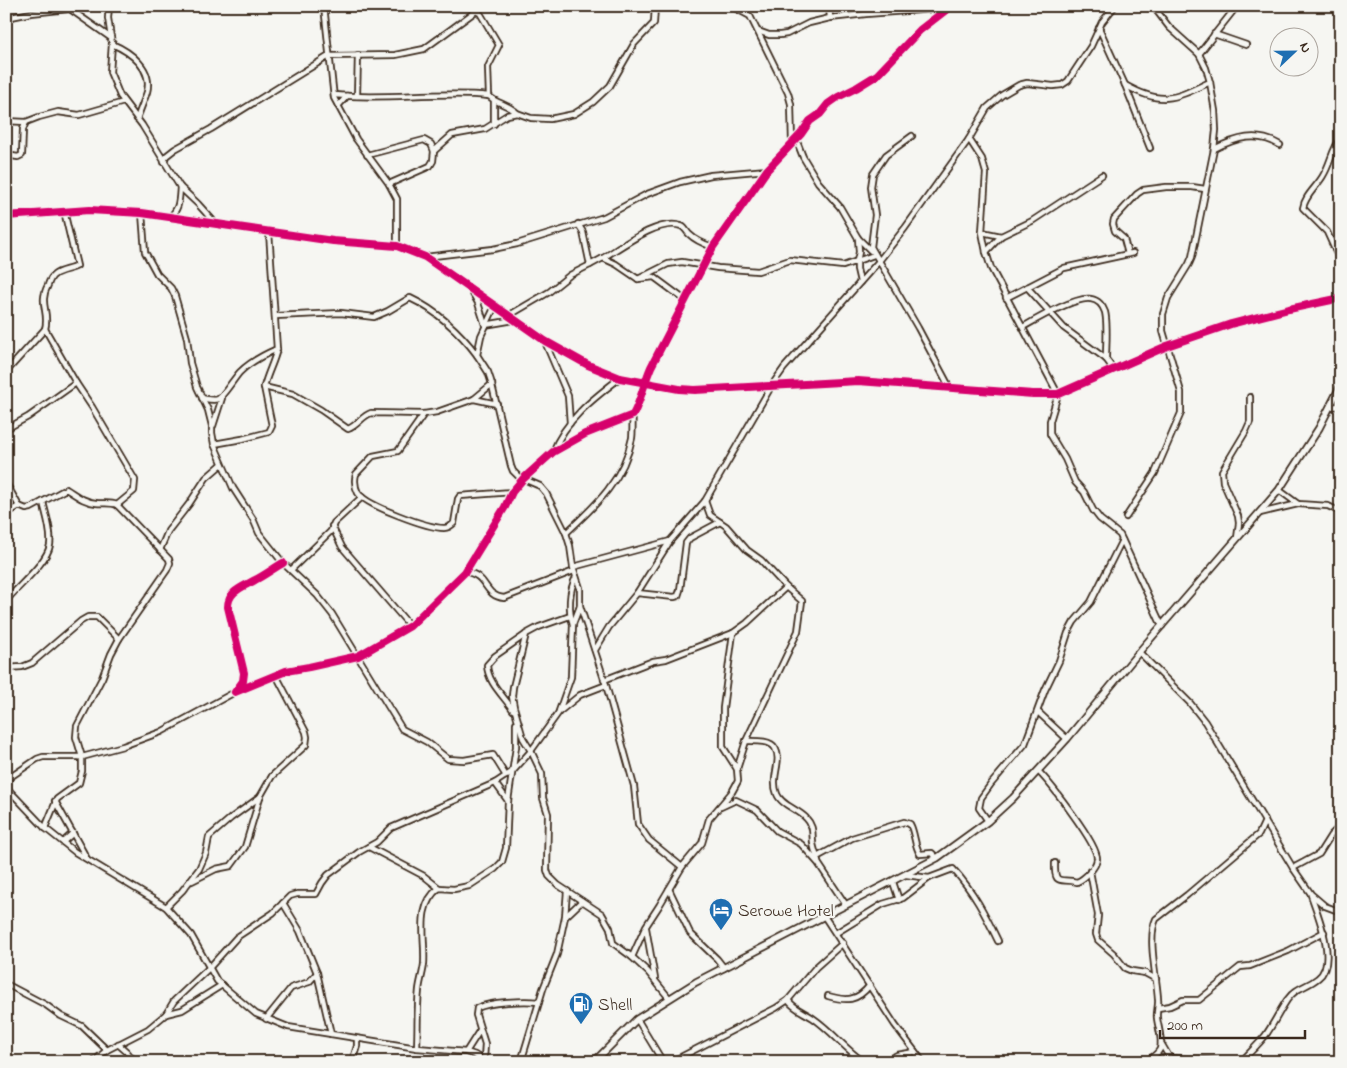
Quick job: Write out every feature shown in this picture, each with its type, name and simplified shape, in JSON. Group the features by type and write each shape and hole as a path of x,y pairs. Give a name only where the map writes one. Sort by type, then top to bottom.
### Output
{"main road":[{"path":"594,1062 638,1019 669,998 937,858 988,821 1013,798 1067,739 1139,652 1279,490 1302,456 1341,385"}],"street":[{"path":"104,6 108,9 112,41 110,72 124,102 137,118 180,187 216,224"},
{"path":"324,6 334,95 356,139 388,184 398,202 396,246"},
{"path":"334,95 446,94 489,96 494,101 505,104 517,113 531,118 550,119 574,114 593,102 610,86 634,44 654,23 656,6"},
{"path":"731,6 750,16 781,80 791,104 792,144"},
{"path":"829,6 830,18"},
{"path":"594,650 636,593 670,541 705,501 772,385 795,354 879,261 905,228 969,139 987,108 1010,90 1023,84 1053,86 1062,85 1068,81 1091,46 1098,28 1115,6"},
{"path":"1126,517 1155,473 1181,413 1181,392 1163,331 1165,306 1177,281 1189,264 1214,149 1215,112 1206,68 1199,54 1169,27 1153,6"},
{"path":"1199,54 1237,6"},
{"path":"6,18 68,7 123,48 145,70 148,78 148,90 137,118"},
{"path":"758,31 769,35 783,35 809,23 830,18 949,7"},
{"path":"566,533 597,504 617,478 632,438 632,415 640,402 644,382 713,247 767,170 792,144 810,121 820,114 828,104 838,96 856,88 889,64 920,30 949,7"},
{"path":"164,162 166,156 175,148 211,129 330,56 395,55 424,49 472,13 476,12 480,12 500,45 488,67 489,96"},
{"path":"1098,28 1126,85 1150,148"},
{"path":"1214,34 1246,45"},
{"path":"357,96 358,55"},
{"path":"1126,85 1153,98 1163,99 1175,97 1210,82"},
{"path":"338,106 347,96"},
{"path":"494,101 494,124"},
{"path":"6,121 26,122 58,112 80,115 124,102"},
{"path":"434,151 452,135 485,129 517,113"},
{"path":"6,155 18,157 22,155 23,129 26,122"},
{"path":"873,254 871,244 875,215 871,187 873,174 886,154 912,136"},
{"path":"1214,149 1243,137 1272,140 1280,145"},
{"path":"1341,138 1334,148 1324,174 1304,201 1302,208 1327,232 1341,263"},
{"path":"796,139 818,182 844,211 858,238 879,261 950,388"},
{"path":"969,139 982,159 986,173 982,232 991,268 1058,394 1050,421 1050,434 1069,467 1075,482 1084,492 1093,510 1100,519 1114,529 1122,540 1162,627"},
{"path":"367,155 424,140 431,144 434,151 430,166 388,184"},
{"path":"426,256 493,249 517,244 604,217 647,194 680,182 711,175 767,170"},
{"path":"986,252 1001,236 1032,221 1102,175"},
{"path":"169,216 175,214 177,210 180,187"},
{"path":"1006,298 1064,268 1130,253 1124,239 1114,231 1114,219 1136,194 1143,190 1166,187 1205,189"},
{"path":"6,216 89,210 169,216 333,241 396,246 426,256 545,341 588,365 620,378 679,389 695,390 858,381 1033,394 1058,394 1167,346 1257,317 1341,298"},
{"path":"6,372 45,329 47,320 43,302 47,286 56,274 74,268 78,264 64,211"},
{"path":"142,214 145,252 154,270 171,288 175,296 187,338 190,364 212,426"},
{"path":"578,224 583,232 590,265"},
{"path":"508,316 549,292 570,275 650,230 675,225 684,228 702,243 713,247"},
{"path":"214,444 269,432 272,426 264,387 266,376 277,349 269,232"},
{"path":"982,232 1001,236"},
{"path":"858,238 857,270 860,282"},
{"path":"638,279 668,264 682,262 731,270 758,271 790,260 843,266 873,254"},
{"path":"603,258 616,264 638,279 654,276 685,300"},
{"path":"1027,288 1049,313 1078,339 1106,359 1114,370"},
{"path":"472,290 485,325"},
{"path":"274,316 338,313 382,315 410,298 428,308 445,322 477,354 488,372 492,384 513,471 523,479 540,486 546,493 566,533 573,569 580,588 580,606 605,683 636,795 638,824 649,840 682,867"},
{"path":"1023,326 1084,299 1096,300 1102,306 1105,313 1106,359"},
{"path":"477,354 485,325 495,306"},
{"path":"485,325 514,320"},
{"path":"45,329 135,480 134,491 117,505"},
{"path":"545,341 568,396 570,423"},
{"path":"277,349 253,361 241,371 222,396 212,426 214,444 233,488 253,519 259,533 283,562 325,604 402,729 427,742 448,759 464,760 493,756 506,776"},
{"path":"553,452 556,443 570,423 590,402 620,378"},
{"path":"6,429 28,417 76,383"},
{"path":"264,387 293,394 321,410 345,429 348,429 371,413 424,414 474,399 492,384"},
{"path":"202,398 213,400 222,396"},
{"path":"1237,538 1238,516 1224,482 1222,471 1250,422 1250,397"},
{"path":"474,399 497,404"},
{"path":"1330,407 1341,406"},
{"path":"424,414 398,451 373,456 356,474 355,486 362,497 386,510 424,524 443,528 454,523 460,496 512,492"},
{"path":"6,780 43,757 82,757 123,746 160,732 235,692 290,670 358,656 410,626 465,572 505,507 512,492 523,479 553,452 585,434 632,415"},
{"path":"160,550 168,531 206,478 222,464"},
{"path":"6,483 19,506 26,509 43,502 66,488 81,499 95,503 117,505 170,559 169,567 119,639 102,678 76,726 76,737 82,757 82,771 79,782 55,801 45,828"},
{"path":"1279,490 1298,504"},
{"path":"291,570 331,530 343,513 362,497"},
{"path":"632,957 646,926 682,867 702,843 709,818 720,807 735,786 738,778 737,769 746,741 798,631 802,601 761,560 747,550 726,526 710,514 705,501"},
{"path":"6,601 47,554 50,544 43,502"},
{"path":"1260,513 1298,504 1328,506 1341,512"},
{"path":"6,514 19,506"},
{"path":"636,593 678,596 686,543 690,538 720,522"},
{"path":"332,526 342,547 410,626"},
{"path":"988,821 979,808 981,798 1025,744 1041,700 1057,667 1074,622 1091,602 1122,540"},
{"path":"465,572 476,574 492,594 504,598 573,569 670,541"},
{"path":"235,692 243,681 244,673 228,608 229,601 240,587 257,579 283,562"},
{"path":"573,624 570,616 572,588 576,577"},
{"path":"93,1062 107,1050 148,1029 166,1014 174,1001 210,967 237,937 273,913 290,896 316,894 328,875 359,852 378,842 386,832 396,825 495,783 513,771 531,751 559,712 580,695 653,661 666,660 733,633 747,623 786,586"},
{"path":"559,712 571,677 573,624 580,606"},
{"path":"515,713 492,683 487,665 495,656 526,634 539,627 570,616"},
{"path":"6,668 22,667 32,663 88,617 97,617 119,639"},
{"path":"733,633 724,708 724,747 737,769"},
{"path":"526,634 512,696 524,741 542,774 543,798 548,814 547,870 551,879 602,914 610,928 613,943 632,957 656,981 669,998"},
{"path":"1139,652 1190,703 1205,722 1293,868 1311,894 1325,906 1341,912"},
{"path":"190,882 216,869 231,866 246,847 260,797 272,776 306,745 306,732 276,675"},
{"path":"1038,712 1067,739"},
{"path":"369,847 424,876 440,888 454,889 469,886 495,869 502,862 506,848 508,801 516,746 517,719"},
{"path":"746,741 768,743 775,748 778,756 774,784 777,795 783,802 805,816 810,823 814,833 813,844 818,863"},
{"path":"1038,771 1053,787 1092,844 1097,859 1095,866 1077,882 1061,881 1056,876 1055,862"},
{"path":"495,783 508,801"},
{"path":"735,786 736,800"},
{"path":"6,787 45,828 63,842 166,907 191,935 217,981 246,1007 266,1019 288,1027 357,1039 417,1048 466,1052 485,1060 485,1044 475,1012 479,1006 521,1001 539,1002"},
{"path":"166,907 190,882 199,869 206,852 209,837 260,797"},
{"path":"720,807 736,800 757,810 777,831 801,844 818,863 846,905"},
{"path":"55,801 86,858"},
{"path":"1265,821 1256,836 1156,919 1152,930 1158,1008 1157,1018 1161,1043 1171,1060 1240,1062 1264,1037 1295,991 1314,982 1325,973 1327,963 1324,932 1311,894"},
{"path":"817,857 852,838 904,822 912,827 920,854 932,853 937,858"},
{"path":"1293,868 1319,854 1331,835 1341,825"},
{"path":"63,842 74,833"},
{"path":"836,933 881,905 900,900 929,878 953,869 970,888 981,905 998,941"},
{"path":"1090,871 1098,915 1096,934 1098,940 1114,954 1125,968 1145,973 1156,980"},
{"path":"906,875 929,878"},
{"path":"893,882 900,900"},
{"path":"417,1048 419,989 424,963 423,921 425,908 430,898 440,888"},
{"path":"669,889 690,933 724,968"},
{"path":"521,1062 539,1002 557,954 565,917 567,891"},
{"path":"565,917 582,901"},
{"path":"283,903 300,931 317,973 331,1034"},
{"path":"824,916 896,1025 923,1062"},
{"path":"646,926 656,981"},
{"path":"1158,1008 1170,1006 1183,1000 1200,1000 1240,967 1250,966 1288,951 1324,932"},
{"path":"670,1062 788,1000 816,966 843,944"},
{"path":"266,1019 291,988 309,982 317,973"},
{"path":"6,984 82,1026 107,1050"},
{"path":"166,1014 182,1010 222,985"},
{"path":"828,996 849,1000 863,992 870,985"},
{"path":"788,1000 796,1009 815,1019 864,1062"},
{"path":"638,1019 663,1062"},
{"path":"466,1052 480,1030"},
{"path":"352,1062 357,1039"},
{"path":"1146,1062 1157,1054 1161,1043"},
{"path":"118,1044 135,1062"},
{"path":"883,1062 897,1055 915,1052"}],"cycle path":[{"path":"283,563 237,590 233,593 229,602 228,607 244,673 243,681 235,692 286,671 358,656 410,626 465,572 505,507 512,492 523,479 553,452 585,434 633,415 651,367 713,247 767,170 801,134 810,121 820,114 828,104 877,75 920,30 951,6"},
{"path":"6,216 89,210 142,213 333,241 397,246 425,257 545,341 588,365 620,378 679,389 695,390 858,381 1033,394 1058,394 1167,346 1231,324 1341,298"}],"place":[{"name":"Serowe Hotel","path":"721,931"},
{"name":"Shell","path":"581,1025"}]}
